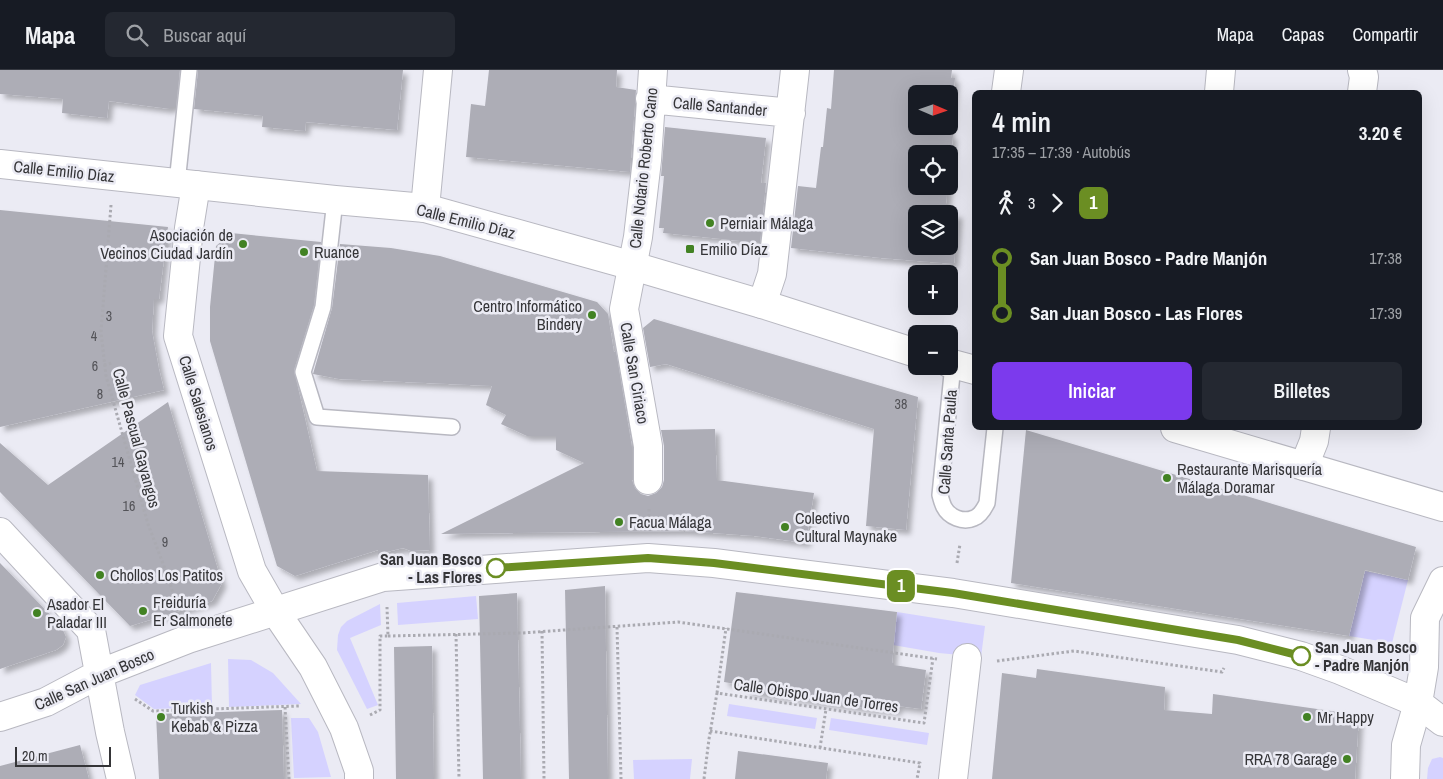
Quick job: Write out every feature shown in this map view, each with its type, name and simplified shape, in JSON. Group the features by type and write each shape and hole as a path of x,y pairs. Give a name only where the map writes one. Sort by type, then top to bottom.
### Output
{"main road":[{"path":"425,208 438,70"},
{"name":"Calle Notario Roberto Cano","path":"632,266 647,160 653,70"},
{"path":"762,304 772,274 795,70"},
{"path":"1006,90 1009,70"},
{"path":"1219,90 1221,70"},
{"path":"1362,70 1364,77 1362,90"},
{"name":"Calle Santander","path":"650,99 790,113"},
{"name":"Calle Emilio Díaz","path":"0,164 425,208 762,304 908,350"},
{"name":"Calle Salesianos","path":"186,184 189,228 178,336 252,571 275,611 313,667 344,728 359,771 359,779"},
{"name":"Calle San Ciriaco","path":"632,266 624,309 648,446 648,480"},
{"path":"1191,430 1443,508"},
{"path":"1304,466 1314,441 1316,430"},
{"path":"0,532 91,630 110,732 121,779"},
{"name":"Calle San Juan Bosco","path":"0,717 46,702 100,673 188,639 383,577 648,558 714,563 953,593 1238,640 1301,656 1327,665 1418,703 1443,722"},
{"path":"1405,779 1406,744 1418,703 1424,667 1425,618 1443,582"},
{"path":"953,779 954,659"}],"lane":[{"path":"186,184 189,70"},
{"path":"335,200 323,307 303,372 317,417 452,427"},
{"name":"Calle Santa Paula","path":"959,366 940,495 944,508 952,517 963,520 974,518 982,512 987,503 996,430"}],"path":[{"name":"Calle Pascual Gayangos","path":"114,177 101,332 104,365 148,524 188,639"},
{"path":"104,365 112,363"},
{"path":"386,605 388,636"},
{"path":"372,714 380,710 380,636 542,631 678,622 933,658 1001,661 1074,651 1222,672"},
{"path":"617,627 621,779"},
{"path":"716,693 726,628"},
{"path":"542,631 544,779"},
{"path":"456,634 459,779"},
{"name":"Calle Obispo Juan de Torres","path":"704,779 716,693 924,723 933,658"},
{"path":"130,696 153,712 305,706"},
{"path":"285,707 289,779"},
{"path":"820,748 826,709"},
{"path":"710,731 920,763 917,779"}],"shaded area":[{"path":"1365,571 1408,580 1392,643 1349,636"},
{"path":"476,596 478,619 398,625 397,603"},
{"path":"380,604 381,625 350,638 378,705 367,709 337,650 338,635 341,627 347,621"},
{"path":"897,612 985,626 981,657 939,653 893,645"},
{"path":"228,659 251,660 273,673 301,704 229,707"},
{"path":"211,663 212,707 154,709 135,695 140,685"},
{"path":"729,704 817,718 815,729 727,716"},
{"path":"291,718 309,718 318,732 331,777 294,778"},
{"path":"831,718 929,733 927,745 829,730"},
{"path":"1443,758 1443,779 1427,779 1428,768 1432,759"},
{"path":"692,759 690,779 634,779 633,760"}],"building":[{"path":"0,70 180,70 176,107 170,107 170,109 109,101 107,118 62,113 63,99 0,94"},
{"path":"198,70 403,70 397,130 306,122 305,131 262,127 263,116 194,109"},
{"path":"489,70 617,70 616,87 636,90 630,172 466,157 471,104 485,106"},
{"path":"834,70 952,70 951,78 955,78 954,85 908,85 908,135 953,135 952,145 908,145 908,195 947,195 946,205 908,205 908,255 955,255 954,264 791,248 798,186 816,188 827,108 831,109"},
{"path":"665,127 766,138 761,183 766,183 760,243 663,233 664,228 659,228 664,176 661,176"},
{"path":"0,210 168,227 159,299 154,299 152,331 164,390 0,427"},
{"path":"231,233 321,242 314,305 294,370 317,471 428,475 430,550 411,551 403,548 378,554 378,550 295,576 277,566 210,341 210,307 216,246"},
{"path":"340,244 391,248 440,256 597,302 608,314 614,352 616,351 632,447 632,480 635,488 641,494 648,496 656,493 662,487 664,480 664,446 661,430 715,429 717,480 814,493 806,543 754,536 685,531 441,534 584,463 556,450 556,436 527,436 501,424 506,415 486,405 492,386 339,379 313,374 332,308"},
{"path":"654,319 918,397 906,530 866,526 874,429 666,364 650,367 643,328"},
{"path":"168,402 222,583 212,601 130,626 0,492 0,443 48,485"},
{"path":"1026,430 1416,547 1408,580 1365,570 1349,636 1011,583"},
{"path":"0,563 61,626 66,637 63,645 56,650 0,669"},
{"path":"605,586 608,779 569,779 565,590"},
{"path":"736,592 897,612 892,663 894,665 926,670 921,709 898,706 897,711 865,708 746,691 747,686 724,682"},
{"path":"517,593 521,779 483,779 479,596"},
{"path":"432,646 434,779 396,779 394,647"},
{"path":"1037,669 1165,687 1164,710 1212,714 1213,694 1359,715 1355,779 992,779 1002,673 1036,678"},
{"path":"282,710 284,779 159,779 156,714"},
{"path":"80,745 89,779 0,779 0,766"},
{"path":"738,751 828,763 826,779 735,779"}],"bus line":[{"name":"1","path":"496,568 648,558 714,563 953,593 1238,640 1301,656"}],"place":[{"name":"Perniair Málaga","path":"710,223"},
{"name":"Asociación de Vecinos Ciudad Jardín","path":"243,244"},
{"name":"Emilio Díaz","path":"690,249"},
{"name":"Ruance","path":"304,252"},
{"name":"Centro Informático Bindery","path":"592,315"},
{"name":"Restaurante Marisquería Málaga Doramar","path":"1167,478"},
{"name":"Facua Málaga","path":"619,522"},
{"name":"Colectivo Cultural Maynake","path":"785,527"},
{"name":"San Juan Bosco - Las Flores","path":"496,568"},
{"name":"Chollos Los Patitos","path":"100,575"},
{"name":"Freiduría Er Salmonete","path":"143,611"},
{"name":"Asador El Paladar III","path":"37,613"},
{"name":"San Juan Bosco - Padre Manjón","path":"1301,656"},
{"name":"Turkish Kebab & Pizza","path":"161,717"},
{"name":"Mr Happy","path":"1307,717"},
{"name":"RRA 78 Garage","path":"1347,759"}]}
